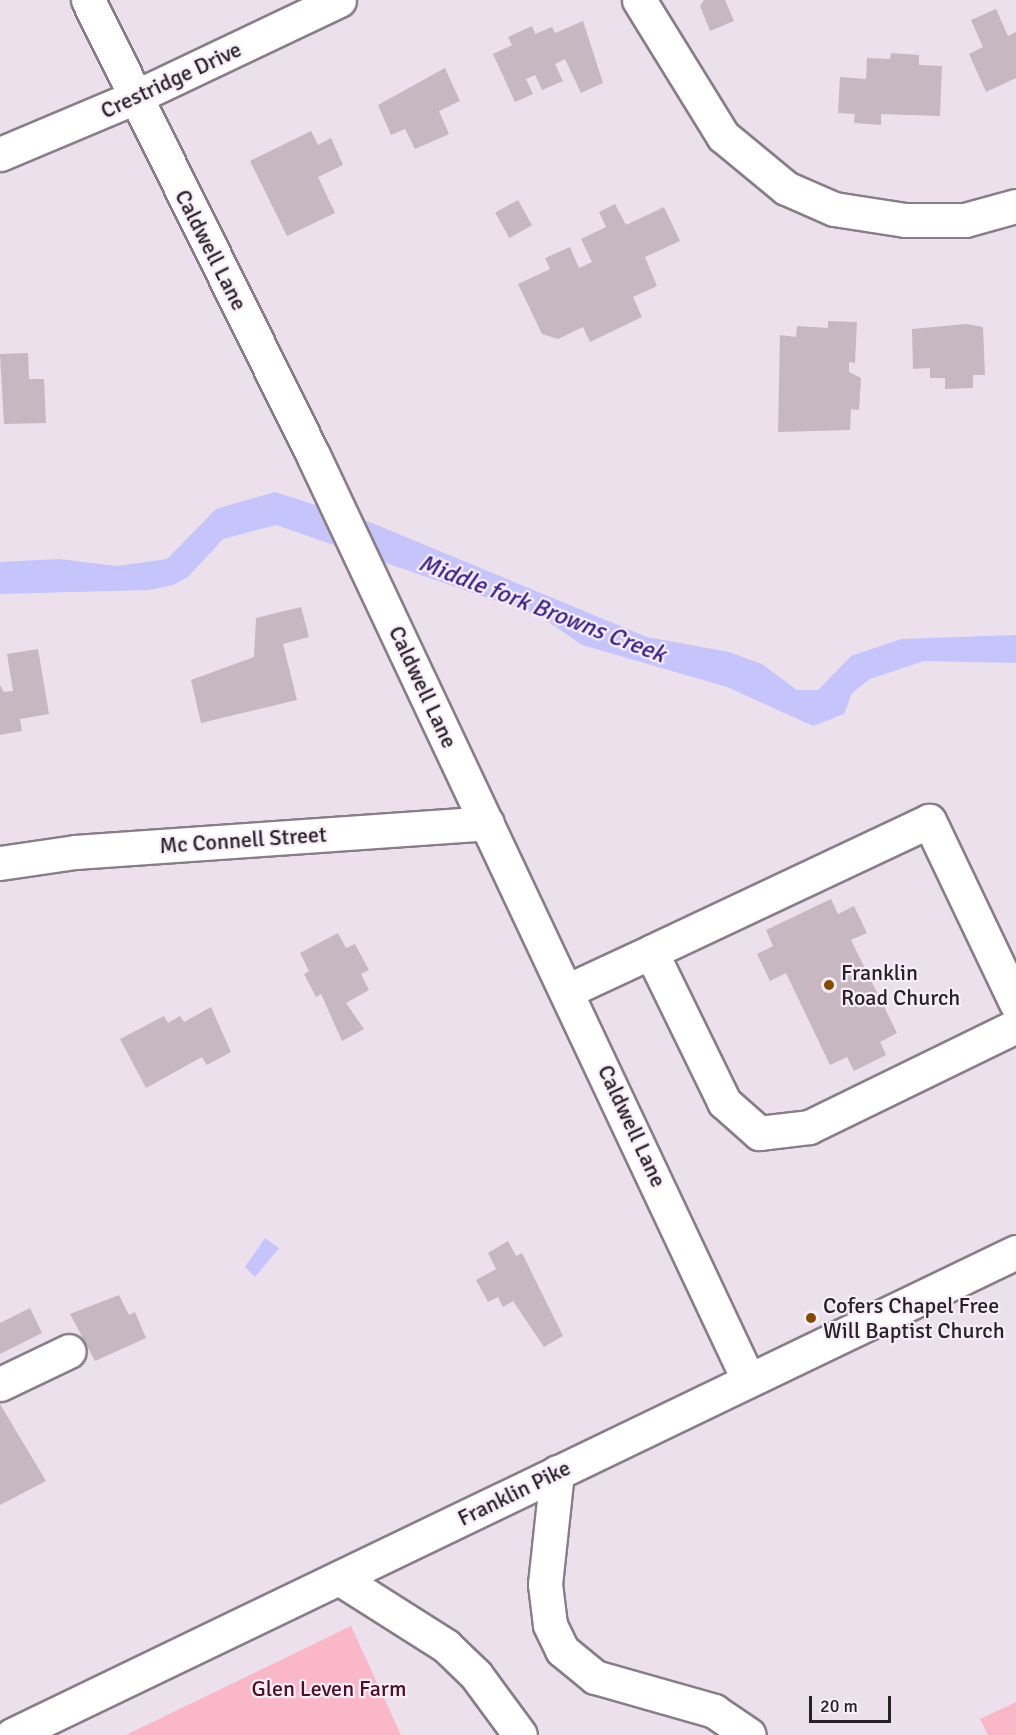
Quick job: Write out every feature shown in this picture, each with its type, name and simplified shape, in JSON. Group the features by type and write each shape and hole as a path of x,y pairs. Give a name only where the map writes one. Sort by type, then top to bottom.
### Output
{"street":[{"name":"Caldwell Lane","path":"88,0 133,98 313,455 487,823 569,990 748,1379"},
{"name":"Crestridge Drive","path":"0,154 133,98 339,0"},
{"path":"639,0 723,136 786,188 834,209 905,220 964,220 1016,206"},
{"path":"569,990 928,821 1016,1003"},
{"name":"Mc Connell Street","path":"0,863 75,852 487,823"},
{"path":"651,952 724,1102 759,1133 808,1127 1016,1026"},
{"name":"Franklin Pike","path":"12,1735 1016,1252"},
{"path":"0,1384 69,1351"},
{"path":"557,1472 545,1584 550,1625 562,1650 595,1677 714,1712 749,1735"},
{"path":"339,1578 446,1646 476,1675 520,1735"}],"green space":[{"name":"Glen Leven Farm","path":"351,1626 401,1735 126,1735"},
{"path":"1016,1702 1016,1735 988,1735 980,1719"}],"water":[{"name":"Middle fork Browns Creek","path":"275,492 372,523 647,637 729,652 762,664 797,690 818,690 851,656 901,639 1016,635 1016,663 924,661 870,679 852,693 844,714 813,726 727,687 582,645 540,616 276,525 223,539 188,577 173,585 149,590 0,594 0,562 59,559 117,566 167,559 216,509"},
{"path":"265,1238 279,1248 255,1277 245,1267"}],"building":[{"path":"704,0 725,0 734,21 710,31 700,6"},
{"path":"996,9 1008,36 1016,32 1016,78 986,92 969,54 983,47 971,20"},
{"path":"583,21 603,83 581,93 565,59 555,64 563,81 542,90 535,75 526,79 533,94 515,102 493,54 512,45 508,37 532,26 535,34 552,27 555,33"},
{"path":"891,53 919,55 919,65 942,66 940,116 881,114 881,125 854,123 855,114 838,113 840,77 866,79 867,58 890,59"},
{"path":"445,68 460,101 439,111 449,134 415,149 405,129 391,135 378,105"},
{"path":"311,131 318,145 331,138 343,165 318,177 335,213 287,236 250,161"},
{"path":"518,200 532,225 509,238 495,213"},
{"path":"615,204 626,225 664,207 680,241 645,257 657,286 633,297 642,317 590,342 583,327 558,339 542,334 518,284 550,269 545,258 570,247 579,268 592,262 581,239 606,227 599,212"},
{"path":"828,321 857,322 855,363 849,362 849,372 861,378 859,410 851,409 850,430 778,432 780,335 796,337 797,326 828,328"},
{"path":"966,324 983,327 985,375 973,375 973,388 945,389 945,378 930,378 930,368 913,369 912,329"},
{"path":"28,353 29,379 44,379 46,423 4,424 0,354"},
{"path":"301,607 309,637 283,644 297,700 201,723 191,680 254,657 256,618"},
{"path":"38,649 49,714 20,719 22,731 0,735 0,685 4,692 13,691 7,654"},
{"path":"831,899 838,914 854,906 867,933 851,940 897,1033 880,1042 886,1055 854,1071 847,1057 830,1065 786,973 770,981 757,954 773,946 766,930"},
{"path":"338,933 346,948 355,944 369,970 361,974 369,990 346,1003 364,1029 342,1041 321,994 316,997 304,974 309,971 300,953"},
{"path":"211,1007 231,1052 207,1065 202,1057 146,1088 120,1039 164,1016 168,1023 180,1016 184,1022"},
{"path":"508,1241 516,1256 522,1253 563,1336 544,1347 513,1301 503,1307 498,1297 488,1302 476,1280 496,1269 488,1253"},
{"path":"119,1295 129,1315 135,1312 146,1338 95,1361 70,1314"},
{"path":"30,1308 42,1333 0,1354 0,1323"},
{"path":"0,1404 46,1481 0,1505"}],"place":[{"name":"Franklin Road Church","path":"829,985"},
{"name":"Cofers Chapel Free Will Baptist Church","path":"811,1318"}]}
